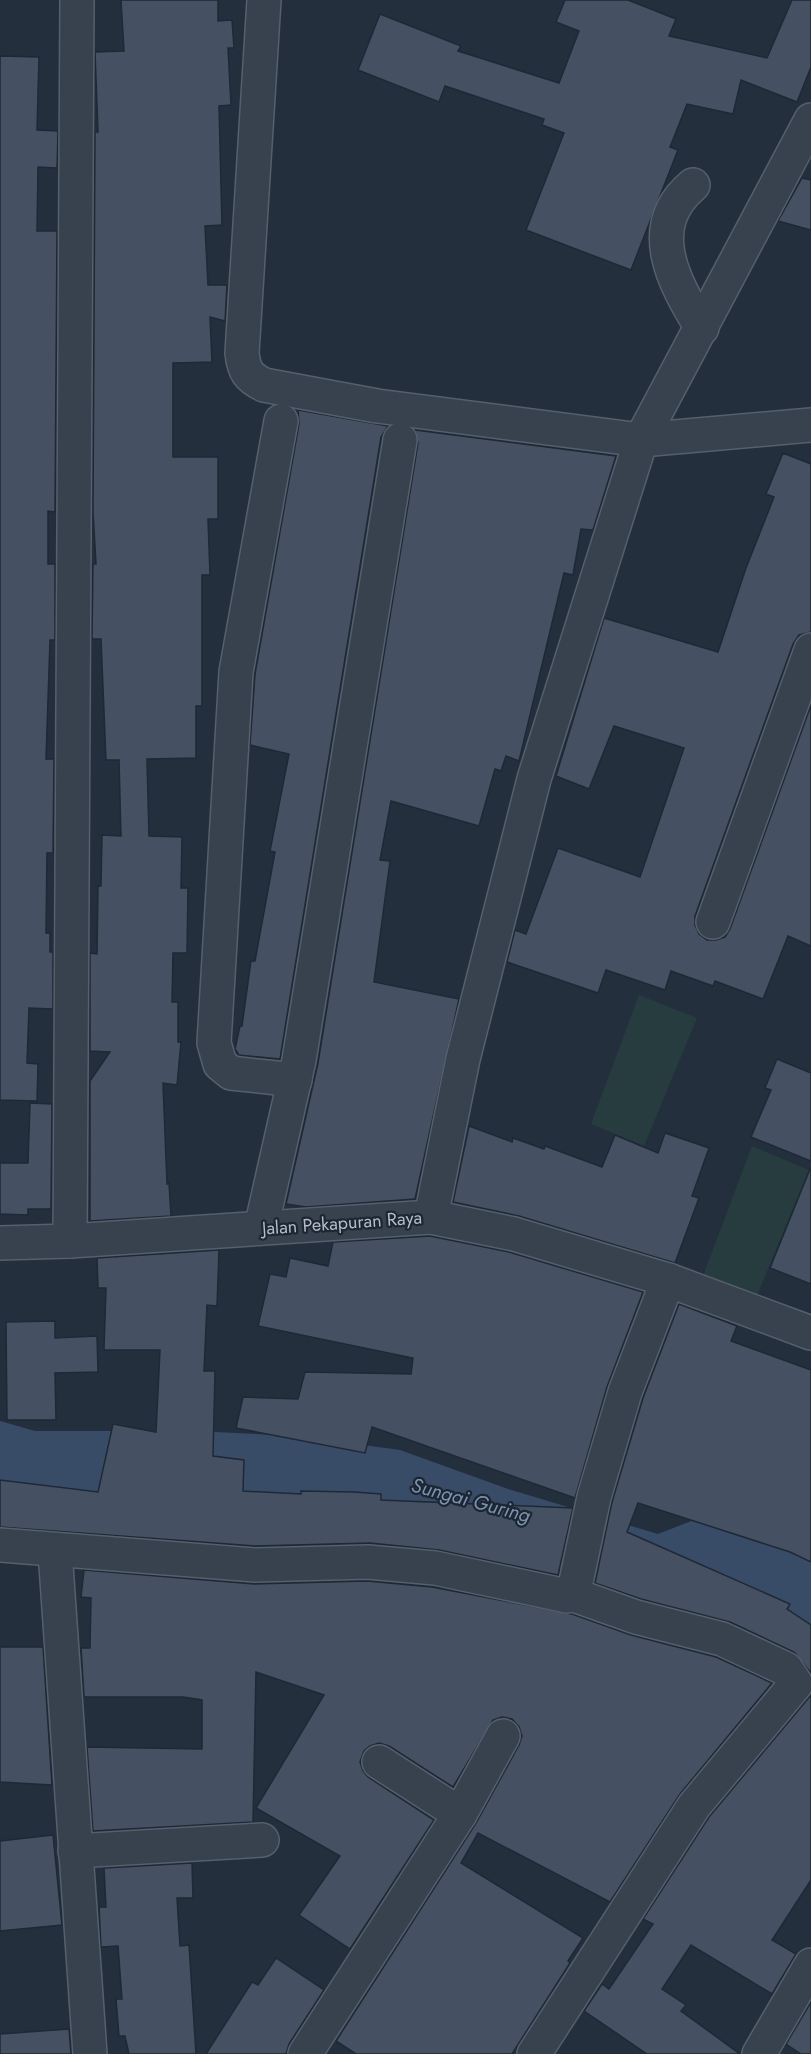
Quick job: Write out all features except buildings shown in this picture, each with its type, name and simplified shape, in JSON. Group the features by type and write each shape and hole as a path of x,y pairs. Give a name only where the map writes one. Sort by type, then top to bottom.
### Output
{"street":[{"path":"70,1241 77,0"},
{"path":"264,0 242,353 244,369 248,376 264,385 377,406 640,440 811,425"},
{"path":"432,1217 463,1059 534,779 640,440 702,328 811,120"},
{"path":"693,185 679,197 665,226 668,251 679,291 702,328"},
{"path":"281,421 236,672 214,1043 220,1064 231,1073 295,1080"},
{"path":"261,1228 295,1080 400,440"},
{"path":"712,922 811,650"},
{"name":"Jalan Pekapuran Raya","path":"0,1243 70,1241 432,1217 514,1234 668,1280 811,1333"},
{"path":"571,1594 574,1591 594,1497 625,1392 668,1280"},
{"path":"0,1545 255,1565 368,1562 435,1568 567,1596 571,1594 636,1617 722,1639 786,1669 796,1684 694,1806 534,2054"},
{"path":"55,1551 90,2054"},
{"path":"305,2054 460,1814 503,1736"},
{"path":"379,1762 460,1814"},
{"path":"75,1851 262,1840"},
{"path":"759,2054 811,1965"}],"green space":[{"path":"639,995 697,1018 644,1146 591,1124"},
{"path":"752,1146 809,1170 756,1298 703,1276"}],"water":[{"name":"Sungai Guring","path":"0,1421 35,1431 194,1431 297,1436 400,1450 508,1489 658,1534 735,1504 811,1540 811,1655 766,1615 366,1527 0,1516"}]}
